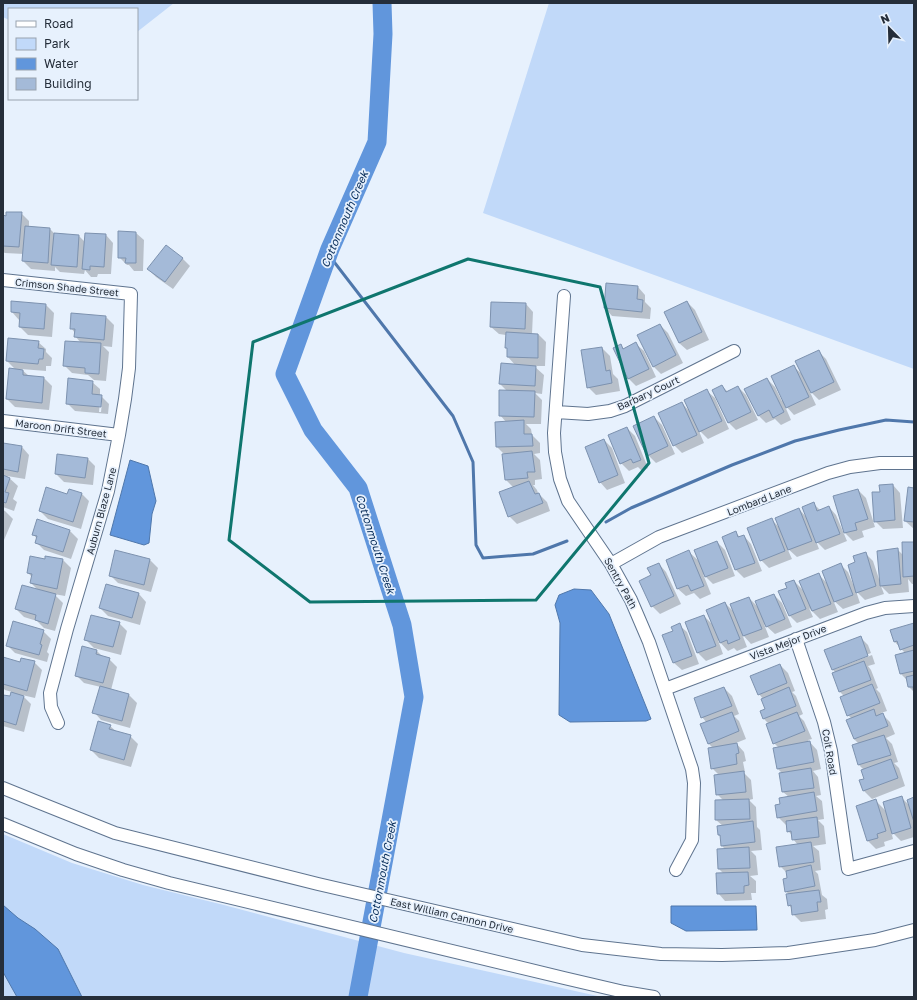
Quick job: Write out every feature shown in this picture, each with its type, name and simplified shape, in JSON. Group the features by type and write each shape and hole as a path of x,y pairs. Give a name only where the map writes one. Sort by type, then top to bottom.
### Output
{"street":[{"name":"Crimson Shade Street","path":"3,280 131,294"},
{"name":"Auburn Blaze Lane","path":"58,723 51,707 50,693 67,629 108,491 126,400 129,368 131,294"},
{"name":"Sentry Path","path":"564,296 554,434 555,452 560,479 568,501 611,564 636,610 649,642 692,769 694,783 692,840 676,870"},
{"name":"Barbary Court","path":"556,412 588,414 610,411 625,406 734,351"},
{"name":"Maroon Drift Street","path":"3,421 119,435"},
{"name":"Lombard Lane","path":"611,564 659,537 828,474 850,467 880,463 914,463"},
{"name":"Vista Mejor Drive","path":"665,689 866,613 885,608 914,606"},
{"name":"Coit Road","path":"796,639 828,735 848,869 914,851"},
{"name":"East William Cannon Drive","path":"3,788 115,833 318,884 582,945 661,954 722,955 788,953 875,940 914,930"},
{"path":"3,824 76,854 123,870 421,944 624,992 654,997"}],"highlighted area":[{"path":"468,259 600,287 649,463 536,600 310,602 229,540 253,342"}],"green space":[{"path":"3,3 174,3 138,31 138,8 8,8 8,20 3,17"},
{"path":"549,3 914,3 914,369 483,213"},
{"path":"3,834 72,863 143,885 404,953 602,997 3,997"}],"water":[{"path":"130,460 148,466 156,501 152,514 149,543 144,545 110,535"},
{"path":"574,589 591,590 609,614 651,719 646,721 570,722 559,715 560,623 555,605 559,595"},
{"path":"3,905 18,918 35,929 58,949 82,997 17,997 3,972"},
{"path":"671,906 756,906 757,930 686,931 671,923"}],"building":[{"path":"6,212 22,212 19,247 3,246 3,215 6,216"},
{"path":"25,226 50,228 48,263 22,261"},
{"path":"118,231 136,232 136,263 125,263 126,258 118,258"},
{"path":"54,233 79,235 77,267 51,265"},
{"path":"85,233 106,234 104,267 90,266 90,270 82,269"},
{"path":"166,245 183,258 165,282 147,269"},
{"path":"606,283 638,286 637,299 643,300 642,312 604,308"},
{"path":"11,301 46,304 44,329 19,327 20,313 11,312"},
{"path":"687,301 702,332 679,343 664,312"},
{"path":"491,302 526,303 525,329 490,327"},
{"path":"71,313 106,316 104,340 74,337 75,329 70,329"},
{"path":"660,324 676,355 653,367 637,335"},
{"path":"506,332 538,334 538,358 507,357 507,348 505,348"},
{"path":"8,338 39,341 38,348 44,349 43,359 39,359 38,364 6,361"},
{"path":"65,341 101,343 99,374 85,373 85,368 63,366"},
{"path":"636,342 649,369 628,379 613,348 621,344 623,349"},
{"path":"602,347 606,371 610,370 612,383 587,388 581,350"},
{"path":"819,350 834,382 811,393 795,361"},
{"path":"501,363 536,366 535,386 499,384"},
{"path":"794,365 809,397 786,408 771,376"},
{"path":"9,368 23,370 23,375 44,377 42,403 6,399"},
{"path":"68,378 93,381 92,394 102,395 101,407 66,404"},
{"path":"767,378 784,412 773,418 769,410 758,416 744,389"},
{"path":"722,385 726,392 738,386 751,412 728,423 712,390"},
{"path":"707,389 722,421 699,432 684,400"},
{"path":"499,390 535,391 534,417 499,416"},
{"path":"682,402 697,435 673,446 658,413"},
{"path":"654,416 668,446 647,456 633,426"},
{"path":"524,420 524,434 532,434 533,446 496,447 495,422"},
{"path":"627,427 641,460 633,463 631,459 620,464 608,435"},
{"path":"604,439 618,475 599,483 585,447"},
{"path":"3,443 22,446 18,472 3,469"},
{"path":"532,451 535,472 527,472 528,478 505,480 502,454"},
{"path":"57,454 88,458 85,478 55,474"},
{"path":"3,475 10,478 5,492 9,493 6,503 3,502"},
{"path":"529,481 535,494 539,493 543,503 508,517 499,492"},
{"path":"893,484 895,520 874,522 872,492 880,492 879,485"},
{"path":"46,487 67,494 69,489 82,493 73,522 39,511"},
{"path":"908,487 914,488 914,522 904,521"},
{"path":"858,489 868,519 855,523 857,530 844,533 833,496"},
{"path":"814,502 817,511 829,506 840,534 816,543 802,507"},
{"path":"799,508 812,541 788,550 775,518"},
{"path":"772,518 785,551 760,561 747,528"},
{"path":"37,519 70,530 63,552 35,543 37,536 32,535"},
{"path":"736,531 738,537 744,535 755,563 735,570 722,537"},
{"path":"717,541 728,568 705,577 694,550"},
{"path":"902,542 914,542 914,576 903,577"},
{"path":"898,548 901,584 880,586 877,551"},
{"path":"115,550 150,559 144,585 109,576"},
{"path":"689,550 704,586 691,591 688,585 677,589 666,560"},
{"path":"866,552 876,586 856,593 848,565 855,562 853,556"},
{"path":"30,556 45,559 45,556 63,559 57,589 30,583 32,574 27,573"},
{"path":"659,563 674,596 651,607 639,581 651,575 647,568"},
{"path":"841,563 853,595 834,602 822,571"},
{"path":"819,573 831,604 812,611 799,581"},
{"path":"794,580 806,609 789,616 778,591 787,588 785,583"},
{"path":"106,584 139,593 132,618 99,608"},
{"path":"22,585 56,594 48,624 35,620 36,615 15,609"},
{"path":"774,594 785,619 766,627 755,601"},
{"path":"749,597 762,629 743,636 730,604"},
{"path":"725,602 740,639 728,644 727,640 720,643 706,610"},
{"path":"91,615 120,622 113,647 84,640"},
{"path":"704,615 716,646 697,653 685,622"},
{"path":"13,621 44,630 39,655 6,646"},
{"path":"680,623 692,656 673,663 662,635 673,631 671,627"},
{"path":"914,623 914,645 900,650 897,641 894,642 890,630"},
{"path":"861,636 868,656 832,670 824,650"},
{"path":"82,646 97,650 96,654 110,658 103,683 75,676"},
{"path":"914,650 914,671 900,674 895,655"},
{"path":"3,657 20,662 21,658 35,661 27,691 3,684"},
{"path":"864,661 871,680 839,692 832,673"},
{"path":"780,664 787,683 758,695 750,676"},
{"path":"914,675 914,694 913,687 908,687 906,677"},
{"path":"872,684 880,703 847,716 840,697"},
{"path":"100,686 129,694 122,721 92,713"},
{"path":"724,687 732,706 701,718 694,698"},
{"path":"789,687 796,706 763,719 760,711 765,709 761,699"},
{"path":"11,692 24,696 16,725 3,721 3,695 10,696"},
{"path":"874,709 876,716 883,713 888,726 854,739 846,720"},
{"path":"732,712 739,731 708,744 700,724"},
{"path":"797,712 805,731 773,744 766,724"},
{"path":"98,721 111,725 109,729 131,735 124,760 90,750"},
{"path":"884,735 891,755 858,765 852,745"},
{"path":"810,741 814,762 777,769 773,748"},
{"path":"737,743 739,753 736,754 737,764 711,769 708,748"},
{"path":"891,759 898,778 863,791 859,780 864,779 861,770"},
{"path":"811,768 814,788 782,792 779,773"},
{"path":"744,771 746,792 716,795 714,775"},
{"path":"814,792 817,811 777,818 775,805 780,804 779,798"},
{"path":"902,796 911,828 892,834 883,802"},
{"path":"914,797 914,822 907,800"},
{"path":"749,799 750,819 715,820 715,800"},
{"path":"876,799 886,831 877,834 878,838 867,841 856,806"},
{"path":"817,817 819,837 792,840 791,831 787,832 786,821"},
{"path":"753,821 755,842 721,846 717,826"},
{"path":"811,842 814,862 779,867 776,847"},
{"path":"749,847 750,868 718,869 717,849"},
{"path":"811,865 815,886 785,892 783,879 787,878 786,871"},
{"path":"748,872 749,885 744,886 744,893 717,894 716,873"},
{"path":"819,890 821,902 817,902 818,911 792,915 791,905 788,906 786,894"}],"waterway":[{"name":"Cottonmouth Creek","path":"358,997 414,697 402,625 358,488 313,430 285,374 330,249 377,142 383,34 382,3"},
{"path":"328,254 453,416 473,462 476,545 483,558 533,554 567,541"},
{"path":"606,522 631,508 732,465 795,441 886,420 914,422"}]}
